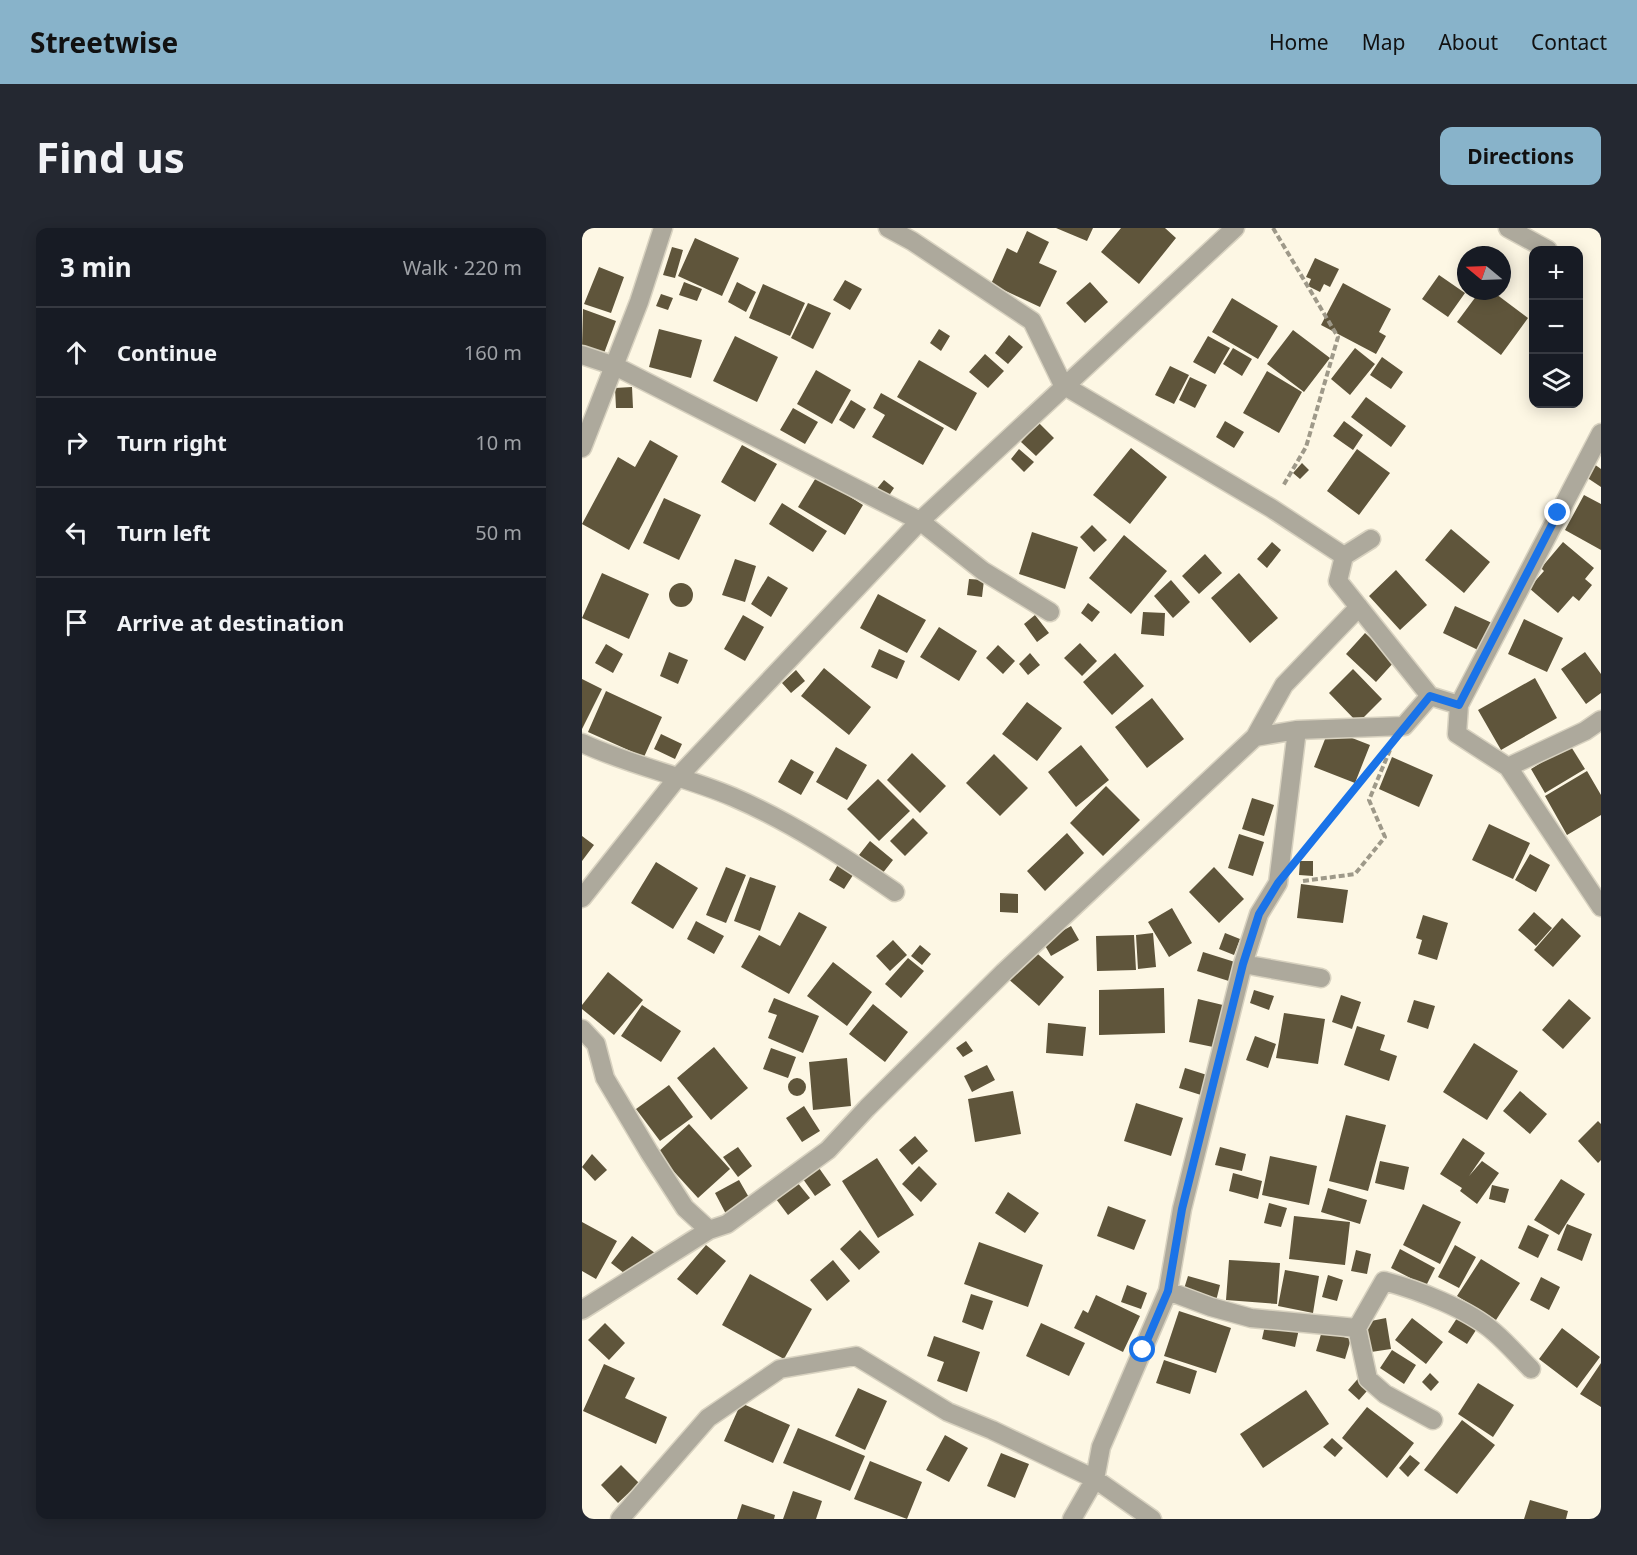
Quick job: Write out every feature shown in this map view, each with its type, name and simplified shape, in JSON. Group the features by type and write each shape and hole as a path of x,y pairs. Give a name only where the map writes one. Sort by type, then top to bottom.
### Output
{"street":[{"path":"582,448 615,366 663,228"},
{"path":"888,228 912,241 1032,321 1063,386 1271,508 1344,556"},
{"path":"582,898 678,777 920,521 1235,228"},
{"path":"1508,228 1541,246"},
{"path":"582,355 615,366 920,521 983,571 1050,612"},
{"path":"1601,433 1596,453 1459,705 1457,734 1508,767 1601,908"},
{"path":"1371,539 1344,556 1338,581 1430,696 1459,705"},
{"path":"582,1310 709,1230 728,1224 828,1150 1004,972 1255,737 1284,685 1359,607"},
{"path":"1255,737 1297,730 1404,726 1430,696"},
{"path":"1508,767 1601,720"},
{"path":"1072,1519 1095,1479 1101,1447 1168,1291 1182,1209 1243,964 1259,914 1278,883 1297,730"},
{"path":"582,743 604,754 734,797 830,848 896,892"},
{"path":"1243,964 1321,978"},
{"path":"582,1029 596,1044 605,1078 649,1152 685,1208 709,1230"},
{"path":"1433,1420 1385,1394 1368,1380 1357,1328 1384,1281 1406,1287 1460,1311 1485,1326 1531,1369"},
{"path":"1168,1291 1211,1307 1251,1318 1357,1328"},
{"path":"620,1519 708,1418 780,1369 856,1356 948,1412 992,1430 1095,1479 1152,1519"}],"path":[{"path":"1271,508 1306,447 1338,337 1273,228"},
{"path":"1308,846 1404,726"},
{"path":"1278,883 1355,874 1385,837 1369,800 1388,756 1399,753"}],"building":[{"path":"1056,228 1093,228 1087,241"},
{"path":"1121,228 1165,228 1176,238 1139,284 1101,252"},
{"path":"1027,231 1049,242 1039,263 1057,271 1040,307 991,284 1007,248 1017,253"},
{"path":"695,238 739,258 722,296 678,276"},
{"path":"672,247 683,250 675,278 663,275"},
{"path":"1315,258 1339,269 1330,287 1324,284 1320,292 1308,286 1311,279 1306,277"},
{"path":"599,267 624,277 611,313 584,304"},
{"path":"1439,275 1457,287 1457,300 1460,300 1448,317 1422,299"},
{"path":"845,280 862,289 850,310 833,300"},
{"path":"684,282 702,289 697,301 679,295"},
{"path":"737,282 756,292 746,312 728,302"},
{"path":"1090,282 1108,302 1085,323 1066,303"},
{"path":"1343,283 1391,309 1379,332 1386,336 1376,354 1321,325"},
{"path":"763,284 805,303 790,336 749,318"},
{"path":"661,294 673,298 668,310 656,306"},
{"path":"1232,298 1278,326 1258,359 1212,332"},
{"path":"1473,300 1504,300 1528,318 1501,355 1457,322"},
{"path":"808,303 831,313 813,349 791,338"},
{"path":"583,309 616,321 603,356 582,348"},
{"path":"659,329 702,340 691,378 649,367"},
{"path":"939,329 950,336 941,351 930,343"},
{"path":"1293,330 1330,358 1304,392 1267,364"},
{"path":"1009,335 1023,347 1008,364 995,353"},
{"path":"735,336 778,357 757,402 713,381"},
{"path":"1208,336 1230,348 1215,374 1193,362"},
{"path":"1233,348 1252,359 1242,376 1223,364"},
{"path":"1355,348 1375,364 1350,395 1331,379"},
{"path":"985,354 1004,371 988,388 969,372"},
{"path":"1382,357 1403,372 1391,389 1370,375"},
{"path":"919,360 977,393 956,431 897,397"},
{"path":"1170,366 1189,375 1174,404 1155,395"},
{"path":"816,370 851,390 832,424 797,404"},
{"path":"1267,371 1302,392 1279,433 1243,413"},
{"path":"1190,377 1207,385 1195,408 1179,400"},
{"path":"632,387 633,408 616,408 615,388"},
{"path":"881,393 944,428 923,465 872,437 885,415 873,408"},
{"path":"1366,397 1406,426 1391,447 1351,417"},
{"path":"851,400 866,409 854,429 839,420"},
{"path":"793,408 818,422 805,444 780,430"},
{"path":"1225,421 1244,432 1234,448 1216,437"},
{"path":"1344,421 1363,435 1353,450 1333,436"},
{"path":"1039,423 1054,438 1036,456 1021,442"},
{"path":"650,440 678,456 629,550 582,524 618,457 635,467"},
{"path":"742,445 777,464 755,502 721,482"},
{"path":"1131,448 1167,477 1130,524 1093,495"},
{"path":"1019,449 1034,462 1024,472 1011,459"},
{"path":"1357,449 1390,473 1359,515 1327,491"},
{"path":"1302,463 1309,470 1300,479 1293,473"},
{"path":"1594,464 1601,469 1601,487 1586,477"},
{"path":"817,476 863,505 845,535 798,507"},
{"path":"884,480 894,488 886,500 875,491"},
{"path":"1584,495 1601,504 1601,550 1565,530"},
{"path":"664,498 701,515 679,560 643,543"},
{"path":"782,503 827,531 813,552 769,524"},
{"path":"1092,525 1107,540 1094,552 1080,537"},
{"path":"1451,529 1490,562 1464,593 1425,560"},
{"path":"1032,532 1078,547 1065,589 1019,574"},
{"path":"1124,535 1167,571 1131,614 1089,578"},
{"path":"1272,542 1281,550 1267,568 1257,559"},
{"path":"1563,542 1594,568 1585,579 1592,585 1579,601 1573,596 1558,613 1529,588 1544,571 1541,568"},
{"path":"1205,554 1222,573 1199,594 1182,576"},
{"path":"735,559 756,566 745,602 722,595"},
{"path":"1396,570 1427,605 1400,630 1369,596"},
{"path":"602,573 649,594 629,639 582,618"},
{"path":"1239,573 1278,618 1250,643 1211,598"},
{"path":"768,576 788,588 771,617 751,604"},
{"path":"969,579 984,580 982,597 967,595"},
{"path":"1171,580 1190,602 1173,618 1154,596"},
{"path":"681,583 690,586 693,595 690,604 681,607 672,604 669,595 672,586"},
{"path":"878,594 926,620 907,653 860,628"},
{"path":"1088,603 1100,612 1092,622 1081,613"},
{"path":"1455,606 1492,623 1478,650 1443,633"},
{"path":"1143,612 1165,613 1164,636 1141,634"},
{"path":"743,615 764,627 745,661 724,649"},
{"path":"1035,615 1049,633 1037,642 1024,624"},
{"path":"1524,619 1563,638 1547,672 1508,654"},
{"path":"939,627 977,651 959,681 920,657"},
{"path":"1365,633 1395,661 1376,682 1346,654"},
{"path":"1080,643 1097,661 1082,676 1064,658"},
{"path":"606,644 623,654 613,673 595,663"},
{"path":"998,645 1015,661 1003,674 986,658"},
{"path":"879,649 905,661 897,679 871,667"},
{"path":"669,652 688,660 678,684 660,676"},
{"path":"1585,652 1601,674 1601,693 1586,704 1561,669"},
{"path":"1030,653 1040,665 1028,675 1019,664"},
{"path":"1115,653 1144,686 1112,715 1083,682"},
{"path":"824,668 871,707 849,735 801,696"},
{"path":"1353,669 1382,699 1358,723 1329,693"},
{"path":"796,670 805,681 791,693 782,683"},
{"path":"1535,678 1557,718 1501,750 1478,710"},
{"path":"582,679 602,689 582,729"},
{"path":"606,691 662,717 644,757 588,732"},
{"path":"1152,698 1184,739 1147,768 1115,727"},
{"path":"1027,702 1062,728 1037,761 1002,734"},
{"path":"1329,729 1370,745 1355,783 1314,767"},
{"path":"661,734 682,744 675,759 654,749"},
{"path":"1081,745 1109,780 1076,807 1048,772"},
{"path":"1570,745 1585,769 1545,793 1531,769"},
{"path":"836,747 867,765 847,800 816,782"},
{"path":"912,753 946,786 920,813 887,780"},
{"path":"994,754 1028,788 1000,816 966,783"},
{"path":"1392,757 1433,775 1419,807 1379,789"},
{"path":"791,759 814,772 801,795 778,782"},
{"path":"1587,771 1601,795 1601,815 1567,835 1545,796"},
{"path":"878,779 910,811 879,841 847,809"},
{"path":"1106,786 1140,820 1103,856 1070,823"},
{"path":"1252,798 1274,805 1264,836 1242,829"},
{"path":"913,818 928,833 905,856 890,841"},
{"path":"1489,824 1530,843 1513,879 1472,860"},
{"path":"1067,833 1084,853 1045,891 1027,871"},
{"path":"1239,834 1264,842 1253,876 1228,868"},
{"path":"582,836 594,845 582,861"},
{"path":"870,841 893,860 882,874 859,855"},
{"path":"1530,854 1550,865 1536,892 1515,880"},
{"path":"840,861 855,872 844,889 829,880"},
{"path":"1300,861 1313,861 1313,876 1299,875"},
{"path":"656,862 698,888 673,929 631,903"},
{"path":"726,867 746,875 726,923 706,915"},
{"path":"1214,867 1244,899 1219,923 1189,892"},
{"path":"750,877 776,886 760,931 734,921"},
{"path":"1301,884 1348,890 1343,923 1297,918"},
{"path":"1000,893 1018,894 1018,913 1000,912"},
{"path":"1172,908 1192,943 1169,957 1148,922"},
{"path":"799,912 827,927 789,994 741,967 759,935 780,946"},
{"path":"1534,912 1552,928 1536,946 1518,930"},
{"path":"1423,915 1448,923 1437,960 1418,954 1422,940 1416,938"},
{"path":"1562,918 1581,936 1553,967 1534,950"},
{"path":"696,921 724,936 714,954 687,939"},
{"path":"1071,926 1079,940 1051,956 1043,942"},
{"path":"1153,933 1156,967 1138,969 1136,935"},
{"path":"1225,933 1240,939 1234,955 1219,949"},
{"path":"1134,935 1136,970 1097,971 1096,936"},
{"path":"893,940 907,955 890,971 876,956"},
{"path":"920,945 931,954 922,965 911,956"},
{"path":"1031,948 1064,977 1039,1006 1006,977"},
{"path":"1203,952 1238,963 1232,982 1197,971"},
{"path":"908,958 924,971 901,998 885,984"},
{"path":"833,962 872,992 847,1026 807,996"},
{"path":"608,972 643,1000 614,1035 582,1009 582,1005"},
{"path":"1164,988 1165,1033 1099,1035 1099,990"},
{"path":"1254,990 1274,996 1269,1010 1250,1003"},
{"path":"1341,995 1361,1002 1352,1029 1332,1022"},
{"path":"774,998 819,1016 803,1053 768,1038 777,1015 768,1012"},
{"path":"1198,999 1227,1006 1218,1048 1189,1042"},
{"path":"1569,999 1591,1018 1563,1049 1542,1030"},
{"path":"1414,1000 1435,1006 1428,1029 1407,1022"},
{"path":"873,1004 908,1032 885,1062 849,1034"},
{"path":"642,1005 681,1031 661,1062 621,1036"},
{"path":"1284,1013 1325,1019 1318,1064 1276,1058"},
{"path":"1048,1023 1086,1027 1083,1056 1046,1053"},
{"path":"1357,1026 1385,1035 1380,1050 1397,1056 1389,1081 1344,1065"},
{"path":"1255,1036 1276,1044 1268,1068 1246,1060"},
{"path":"966,1041 973,1051 963,1057 956,1048"},
{"path":"1474,1043 1518,1071 1487,1120 1443,1092"},
{"path":"714,1047 748,1088 711,1120 677,1078"},
{"path":"771,1048 796,1057 788,1078 763,1069"},
{"path":"847,1058 851,1106 813,1110 809,1062"},
{"path":"987,1065 995,1080 972,1092 964,1076"},
{"path":"1185,1068 1207,1075 1201,1095 1179,1088"},
{"path":"797,1078 803,1081 806,1087 803,1093 797,1096 791,1093 788,1087 791,1081"},
{"path":"669,1085 693,1117 660,1141 636,1109"},
{"path":"1013,1091 1021,1134 975,1142 968,1099"},
{"path":"1520,1091 1547,1114 1530,1134 1503,1111"},
{"path":"1136,1103 1183,1118 1171,1156 1124,1141"},
{"path":"804,1106 820,1131 802,1142 786,1118"},
{"path":"1346,1115 1386,1125 1368,1191 1329,1181"},
{"path":"1598,1121 1601,1124 1601,1160 1598,1163 1578,1141"},
{"path":"689,1124 730,1169 698,1198 657,1153"},
{"path":"915,1136 928,1151 912,1165 899,1150"},
{"path":"1463,1138 1485,1153 1469,1176 1482,1161 1499,1173 1477,1204 1460,1191 1462,1188 1440,1174"},
{"path":"738,1147 752,1166 738,1177 723,1157"},
{"path":"1220,1147 1246,1154 1242,1171 1215,1165"},
{"path":"592,1154 607,1170 595,1181 582,1167"},
{"path":"1270,1156 1317,1166 1309,1205 1262,1195"},
{"path":"877,1158 914,1215 878,1238 842,1181"},
{"path":"1380,1161 1409,1167 1404,1190 1375,1183"},
{"path":"919,1166 937,1184 921,1202 902,1184"},
{"path":"819,1168 831,1185 815,1196 803,1179"},
{"path":"1233,1173 1262,1181 1258,1199 1229,1191"},
{"path":"1561,1179 1585,1194 1559,1235 1534,1220"},
{"path":"739,1180 751,1201 726,1214 715,1193"},
{"path":"797,1182 810,1198 788,1215 776,1199"},
{"path":"1492,1185 1509,1189 1505,1203 1489,1199"},
{"path":"1328,1188 1367,1200 1360,1224 1321,1212"},
{"path":"1008,1192 1039,1213 1025,1233 995,1213"},
{"path":"1269,1203 1287,1208 1281,1227 1264,1223"},
{"path":"1423,1204 1461,1222 1440,1264 1403,1245"},
{"path":"1108,1206 1146,1220 1134,1250 1097,1236"},
{"path":"1294,1216 1350,1222 1345,1265 1289,1259"},
{"path":"582,1222 617,1241 596,1279 582,1271"},
{"path":"1567,1224 1592,1234 1582,1261 1557,1250"},
{"path":"1528,1225 1549,1235 1538,1258 1518,1248"},
{"path":"860,1230 880,1252 859,1270 840,1249"},
{"path":"632,1236 655,1253 633,1280 611,1263"},
{"path":"979,1242 1043,1265 1028,1307 964,1284"},
{"path":"706,1245 726,1261 697,1295 677,1279"},
{"path":"1455,1245 1476,1257 1459,1288 1438,1277"},
{"path":"1400,1249 1435,1268 1426,1286 1391,1268"},
{"path":"1356,1250 1371,1254 1367,1274 1351,1271"},
{"path":"1481,1259 1520,1283 1496,1320 1457,1296"},
{"path":"833,1260 850,1281 827,1301 810,1280"},
{"path":"1229,1260 1280,1263 1277,1304 1226,1300"},
{"path":"1285,1270 1319,1276 1313,1313 1278,1306"},
{"path":"750,1274 812,1309 784,1359 722,1325"},
{"path":"1328,1275 1343,1280 1337,1301 1322,1297"},
{"path":"1188,1276 1220,1285 1216,1301 1183,1292"},
{"path":"1541,1277 1560,1287 1549,1310 1530,1300"},
{"path":"1127,1285 1147,1293 1141,1309 1121,1302"},
{"path":"971,1294 993,1301 983,1330 962,1322"},
{"path":"1096,1295 1140,1316 1123,1352 1074,1328 1083,1310 1088,1313"},
{"path":"1179,1311 1231,1328 1216,1373 1164,1356"},
{"path":"1459,1315 1478,1327 1467,1344 1448,1332"},
{"path":"1386,1318 1391,1349 1371,1352 1366,1322"},
{"path":"1412,1318 1443,1342 1426,1364 1395,1340"},
{"path":"1266,1321 1299,1329 1295,1347 1262,1339"},
{"path":"605,1323 625,1343 609,1360 588,1340"},
{"path":"1041,1323 1085,1343 1069,1376 1026,1356"},
{"path":"1562,1328 1600,1357 1577,1388 1539,1359"},
{"path":"1322,1331 1351,1339 1345,1359 1316,1351"},
{"path":"934,1336 980,1352 967,1392 937,1381 944,1362 927,1356"},
{"path":"1392,1350 1416,1365 1404,1384 1380,1368"},
{"path":"1164,1360 1197,1371 1190,1394 1156,1383"},
{"path":"1601,1363 1601,1407 1580,1394"},
{"path":"604,1364 635,1378 625,1398 667,1417 656,1444 583,1411"},
{"path":"1363,1373 1374,1383 1359,1400 1348,1390"},
{"path":"1430,1373 1439,1382 1431,1391 1422,1382"},
{"path":"1478,1383 1514,1405 1493,1437 1458,1414"},
{"path":"858,1388 887,1401 865,1450 835,1436"},
{"path":"1306,1390 1329,1424 1263,1468 1240,1434"},
{"path":"741,1403 790,1425 773,1463 724,1441"},
{"path":"1367,1407 1414,1443 1387,1478 1342,1438"},
{"path":"1462,1420 1495,1445 1457,1494 1424,1470"},
{"path":"798,1428 865,1456 850,1491 783,1463"},
{"path":"945,1435 968,1448 949,1482 926,1470"},
{"path":"1332,1438 1343,1448 1335,1457 1323,1447"},
{"path":"1001,1453 1029,1464 1015,1498 987,1486"},
{"path":"1410,1455 1420,1463 1408,1477 1399,1468"},
{"path":"870,1461 922,1482 907,1519 854,1499"},
{"path":"621,1465 639,1483 618,1503 601,1485"},
{"path":"793,1491 822,1501 816,1519 783,1519"},
{"path":"1530,1500 1568,1511 1566,1519 1524,1519"},
{"path":"742,1504 775,1515 774,1519 737,1519"}],"route":[{"path":"1143,1350 1168,1291 1182,1209 1243,964 1259,914 1278,883 1430,696 1459,705 1558,513"}]}
